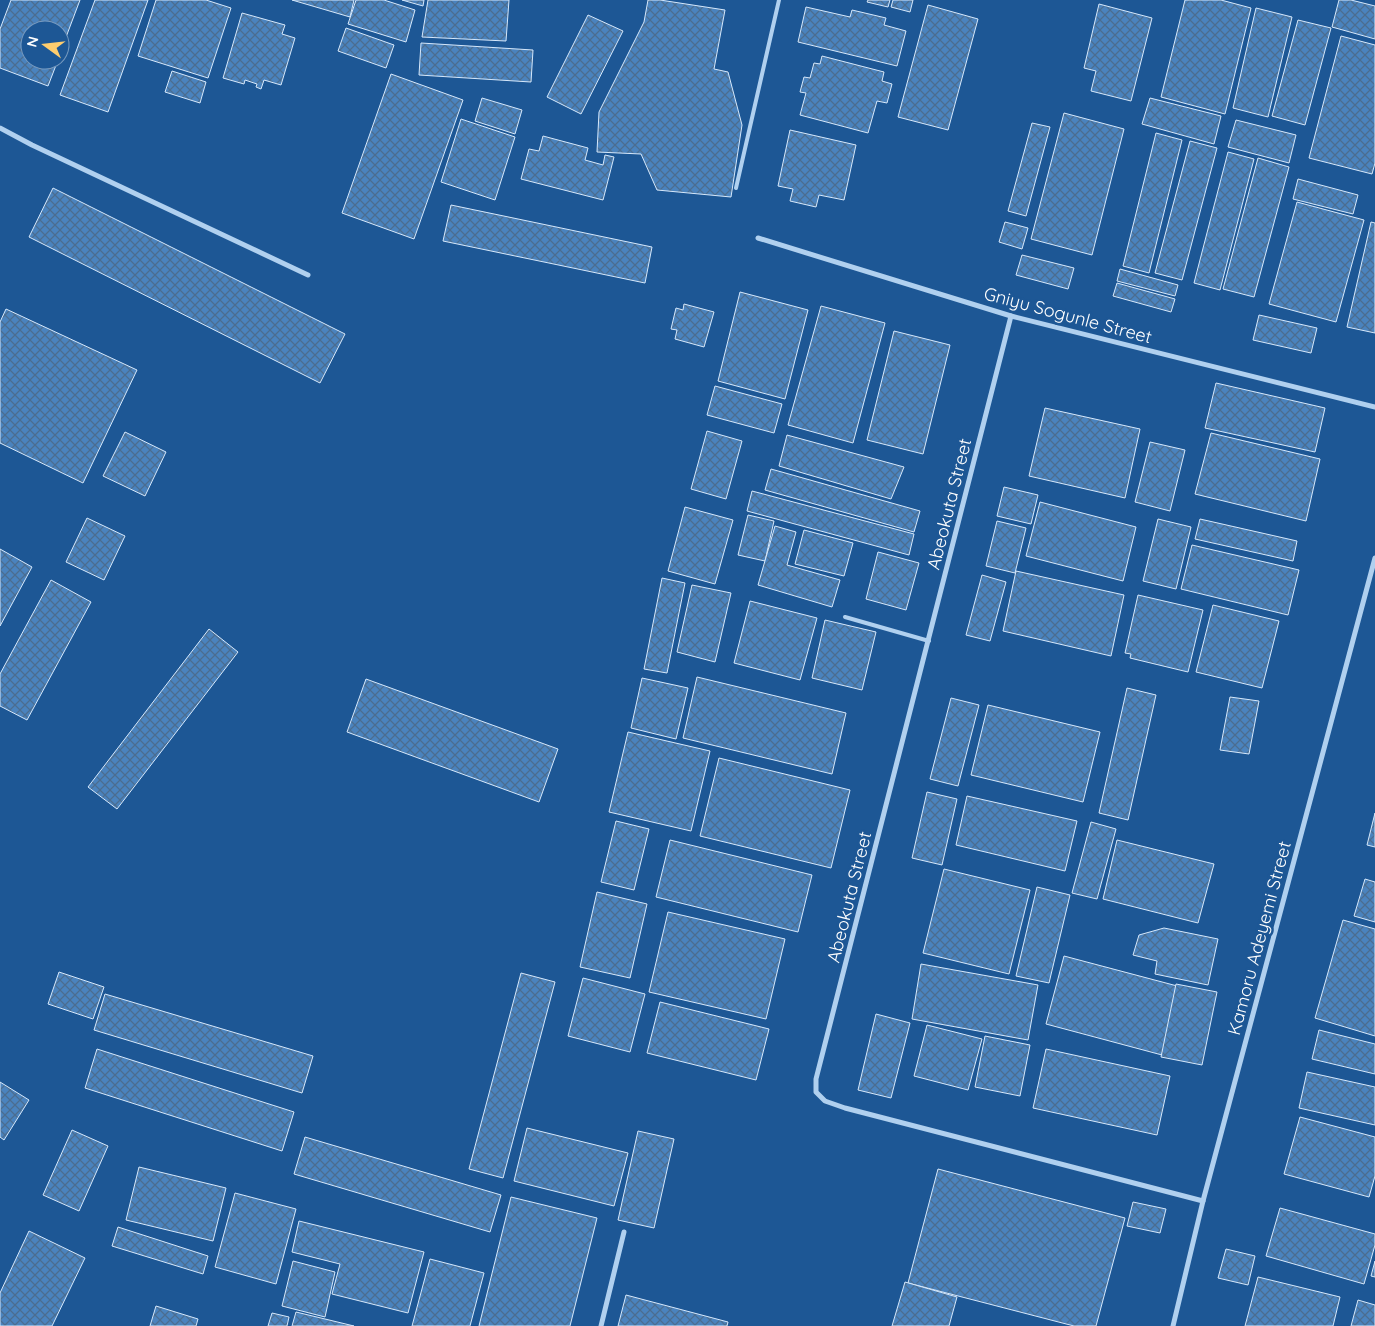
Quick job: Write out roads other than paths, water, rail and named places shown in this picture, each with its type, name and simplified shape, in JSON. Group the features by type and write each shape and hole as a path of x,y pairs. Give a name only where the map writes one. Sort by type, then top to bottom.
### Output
{"street":[{"path":"0,128 32,145 308,275"},
{"name":"Gniyu Sogunle Street","path":"758,238 1011,316 1375,407"},
{"name":"Abeokuta Street","path":"1011,316 816,1079 816,1092 825,1101 846,1108 1204,1201"},
{"name":"Kamoru Adeyemi Street","path":"1173,1326 1204,1201 1375,558"},
{"path":"601,1326 624,1232"}],"lane":[{"path":"736,188 779,0"},
{"path":"845,617 929,641"}]}
